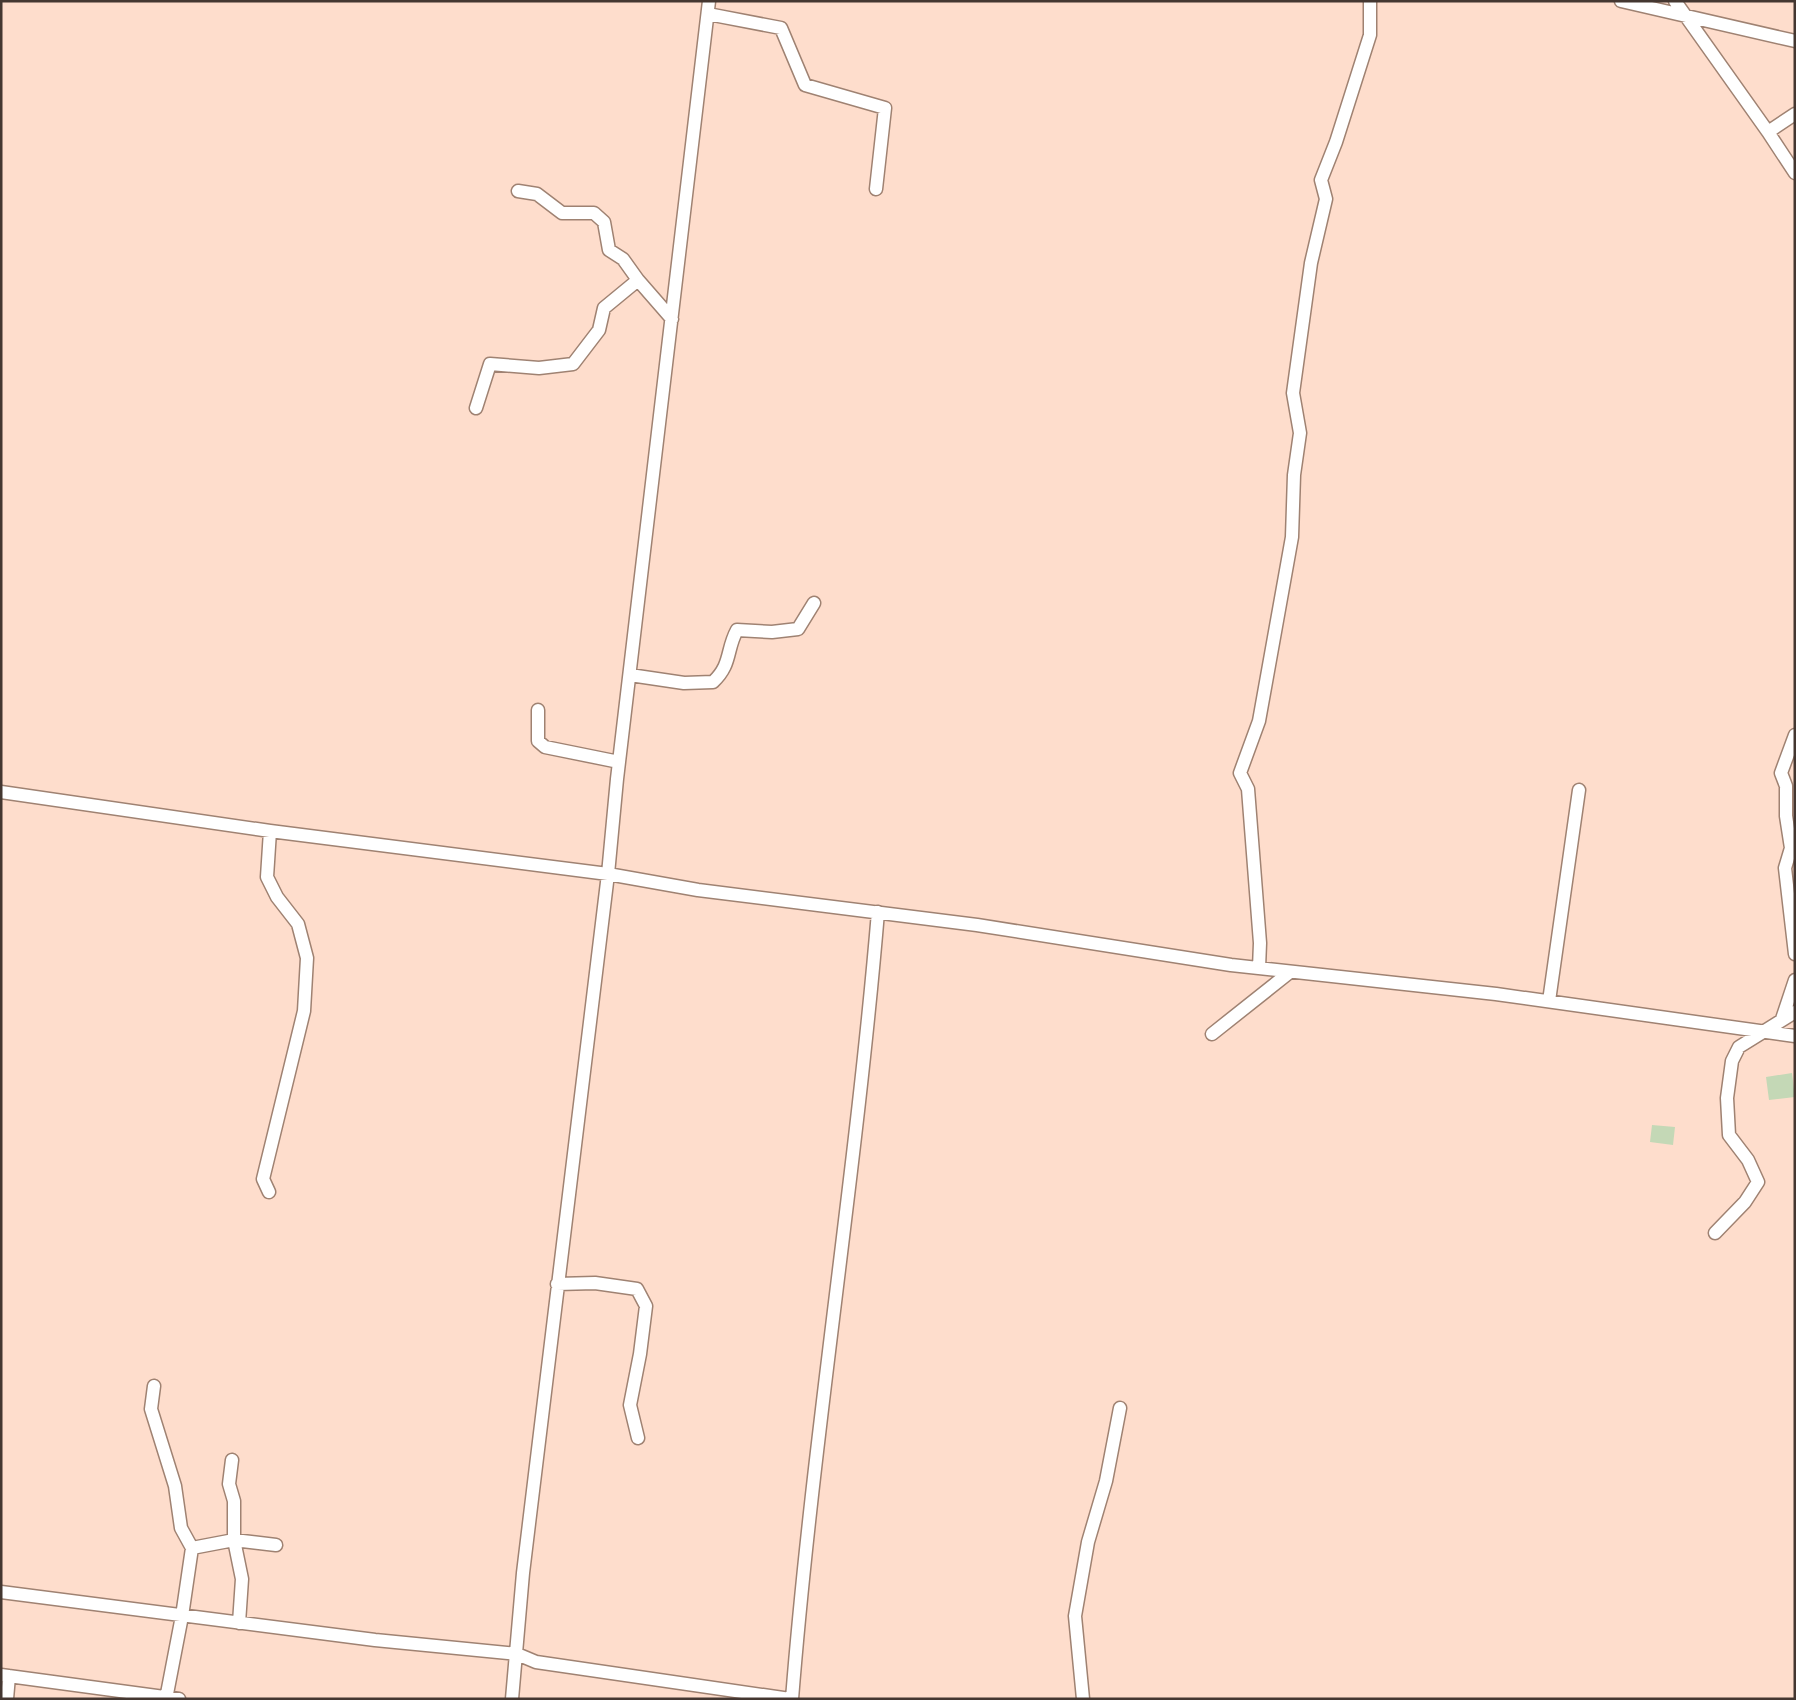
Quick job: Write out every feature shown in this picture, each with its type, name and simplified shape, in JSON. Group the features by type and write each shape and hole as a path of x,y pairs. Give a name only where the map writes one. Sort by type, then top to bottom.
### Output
{"street":[{"path":"1259,968 1260,943 1248,789 1240,773 1259,721 1292,537 1294,475 1300,433 1293,393 1311,263 1326,199 1321,180 1336,142 1370,35 1370,1"},
{"path":"1621,1 1795,41"},
{"path":"1674,1 1768,132 1795,173"},
{"path":"512,1699 523,1573 608,874 619,762 709,8 781,28 805,85 885,108 876,189"},
{"path":"1768,132 1795,114"},
{"path":"518,191 537,194 562,213 594,213 604,222 609,250 623,259 638,280 672,319"},
{"path":"476,408 490,364 539,368 573,364 599,330 604,308 638,280"},
{"path":"630,675 684,683 713,682 722,674 728,661 732,640 737,630 772,632 798,629 814,603"},
{"path":"538,710 538,741 545,747 619,762"},
{"path":"1795,735 1781,773 1786,786 1786,816 1791,848 1785,868 1795,954"},
{"path":"1548,1001 1579,790"},
{"path":"1,792 270,831 608,874 698,890 878,912 1259,968 1548,1001 1795,1036"},
{"path":"269,1192 264,1179 304,1010 307,958 298,924 277,896 267,877 270,831"},
{"path":"1,1592 375,1640 517,1654 536,1662 791,1699 800,1607 864,1066 878,912"},
{"path":"1212,1034 1290,972"},
{"path":"1782,1019 1795,980"},
{"path":"1715,1233 1745,1202 1758,1182 1748,1160 1729,1136 1727,1098 1734,1054 1739,1047 1761,1031 1795,1012"},
{"path":"557,1284 595,1283 637,1289 646,1306 640,1354 630,1405 638,1438"},
{"path":"154,1386 151,1409 175,1486 181,1528 192,1548 182,1616 166,1698"},
{"path":"1083,1699 1076,1616 1088,1542 1106,1481 1120,1408"},
{"path":"232,1460 229,1484 234,1501 234,1540 242,1579 239,1623"},
{"path":"192,1548 234,1540 276,1545"},
{"path":"7,1699 5,1676 90,1693 179,1699"}],"green space":[{"path":"1792,1073 1795,1097 1769,1100 1766,1077"},
{"path":"1652,1125 1675,1127 1673,1145 1650,1142"}]}
